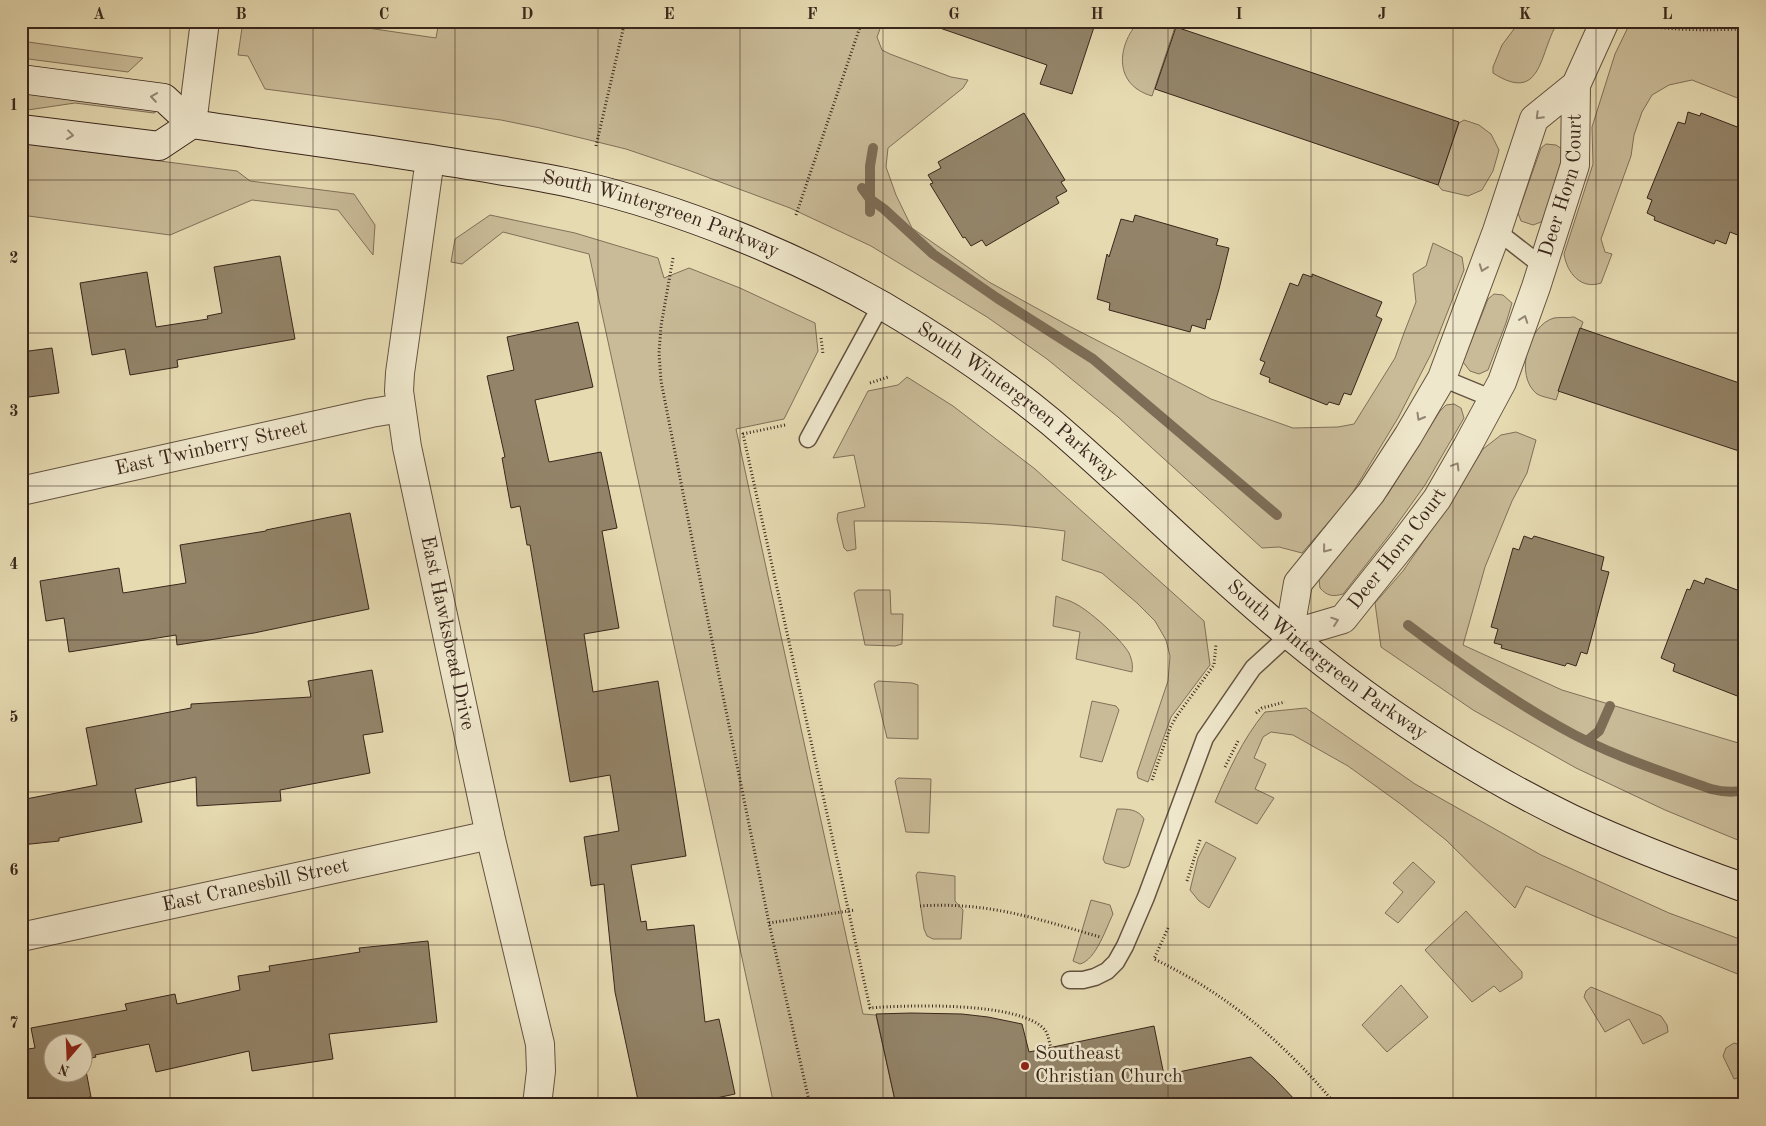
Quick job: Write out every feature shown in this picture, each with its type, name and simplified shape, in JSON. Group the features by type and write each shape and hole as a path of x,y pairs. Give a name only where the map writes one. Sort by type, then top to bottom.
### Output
{"street":[{"path":"21,129 159,146 192,124 205,21"},
{"name":"Deer Horn Court","path":"1576,85 1534,119 1497,230 1442,378 1408,436 1371,492 1298,582 1289,635 1343,619 1437,499 1502,382 1575,165 1576,85 1605,21"},
{"path":"21,79 164,98 192,124"},
{"name":"South Wintergreen Parkway","path":"192,124 430,159 578,184 652,206 743,239 828,277 881,305 960,355 1013,392 1149,509 1289,635 1402,721 1445,749 1522,794 1573,820 1685,867 1745,888"},
{"name":"East Hawksbead Drive","path":"430,159 402,355 399,391 407,447 490,835 540,1044 542,1071 537,1105"},
{"name":"East Twinberry Street","path":"21,491 371,413 401,408"},
{"name":"East Cranesbill Street","path":"21,937 490,835"}],"lane":[{"path":"1497,230 1542,266"},
{"path":"808,439 881,305"},
{"path":"1442,378 1493,399"},
{"path":"1070,980 1083,980 1095,977 1107,971 1116,962 1146,897 1205,738 1254,668 1289,635"}],"path":[{"path":"596,146 625,21"},
{"path":"796,215 862,21"},
{"path":"1629,21 1657,28 1745,29"},
{"path":"673,258 661,326 659,352 662,382 769,923 810,1105"},
{"path":"821,338 823,355"},
{"path":"787,424 743,434 870,1008 937,1005 977,1008 1026,1017 1046,1030 1051,1047"},
{"path":"1152,780 1173,723 1182,707 1214,666 1216,644"},
{"path":"1251,718 1262,708 1285,702"},
{"path":"1224,768 1241,735"},
{"path":"1187,881 1200,840"},
{"path":"920,906 964,906 995,910 1052,923 1100,937"},
{"path":"769,923 854,910"},
{"path":"1168,928 1154,959 1222,997 1264,1030 1303,1067 1336,1105"}],"shaded area":[{"path":"243,21 320,21 436,38 439,21 883,21 877,37 882,50 951,77 968,80 963,88 888,148 886,167 896,195 912,228 989,282 1071,327 1211,399 1293,428 1338,427 1354,424 1395,358 1416,302 1413,274 1426,266 1433,243 1462,257 1464,270 1431,354 1398,418 1350,497 1302,553 1279,547 1262,548 1118,417 1047,359 987,317 871,246 790,208 626,149 501,120 265,89 248,56 238,55"},
{"path":"1139,21 1177,21 1152,96 1140,91 1125,74 1123,64 1123,53 1131,31"},
{"path":"1520,21 1559,21 1538,70 1531,78 1522,83 1510,81 1493,73 1493,67 1502,45"},
{"path":"1631,21 1745,21 1745,101 1692,80 1669,85 1652,95 1642,112 1634,135 1631,156 1601,239 1605,252 1612,254 1601,283 1587,284 1576,278 1568,268 1564,254 1593,164 1592,127 1615,54"},
{"path":"21,41 143,58 128,72 21,58"},
{"path":"21,90 157,108 157,111 154,113 75,103 21,111"},
{"path":"1464,120 1479,125 1491,134 1499,150 1493,171 1482,190 1468,196 1442,190 1438,185 1459,123"},
{"path":"21,143 237,171 250,181 354,194 375,225 373,255 338,210 252,200 170,235 21,215"},
{"path":"1546,144 1556,145 1562,149 1562,157 1547,215 1541,222 1533,225 1521,221 1518,213 1541,148"},
{"path":"490,215 575,233 658,258 664,278 689,268 740,288 815,323 818,351 784,419 736,429 863,1014 876,1015 896,1105 774,1105 589,254 503,232 462,264 451,262 455,239"},
{"path":"1494,294 1503,295 1512,303 1488,370 1479,374 1470,371 1463,362 1488,299"},
{"path":"1574,317 1583,322 1556,400 1539,395 1530,386 1526,376 1525,364 1531,340 1537,330 1554,318"},
{"path":"907,377 953,406 1035,469 1204,621 1210,665 1171,717 1148,782 1138,778 1137,773 1168,681 1170,656 1166,640 1155,621 1102,573 1062,560 1065,531 986,523 854,521 856,549 847,551 844,548 837,519 838,513 865,507 854,455 833,458 868,391 898,385"},
{"path":"1454,404 1461,408 1464,418 1425,485 1343,594 1333,596 1325,593 1320,588 1319,579 1321,572 1362,528 1388,494 1440,411 1446,405"},
{"path":"1516,432 1536,440 1527,473 1512,501 1485,567 1463,645 1562,690 1745,745 1745,843 1665,810 1576,768 1473,710 1381,647 1375,603 1403,571 1444,512 1483,449 1501,435"},
{"path":"858,590 890,590 891,614 903,614 902,644 895,646 865,645 854,593"},
{"path":"1056,596 1080,607 1096,618 1112,633 1129,653 1132,662 1132,672 1076,659 1080,632 1053,626"},
{"path":"878,681 918,685 918,739 887,738 874,684"},
{"path":"1092,701 1116,706 1119,710 1102,762 1080,757"},
{"path":"1306,708 1415,784 1541,855 1669,913 1745,941 1745,977 1594,916 1526,886 1515,908 1446,840 1402,805 1348,766 1293,735 1271,732 1263,737 1254,758 1266,764 1255,789 1274,798 1257,824 1215,802 1243,744 1265,712"},
{"path":"898,778 931,779 929,833 906,832 895,781"},
{"path":"1117,809 1136,811 1144,819 1129,866 1124,868 1105,863 1103,859"},
{"path":"1206,842 1236,858 1209,908 1199,901 1190,890 1198,858"},
{"path":"1413,862 1435,882 1398,923 1385,913 1403,892 1393,883"},
{"path":"918,872 955,876 955,901 963,910 961,939 933,939 927,936 924,929 916,875"},
{"path":"1091,900 1110,905 1113,914 1096,950 1086,961 1080,964 1073,961"},
{"path":"1466,911 1522,972 1522,978 1500,992 1494,986 1472,1002 1425,950"},
{"path":"1401,985 1428,1017 1387,1052 1362,1025"},
{"path":"1591,987 1661,1016 1667,1025 1668,1032 1643,1044 1629,1019 1605,1032 1584,997 1586,991"},
{"path":"1734,1043 1745,1046 1745,1076 1734,1079 1723,1056 1726,1048"}],"building":[{"path":"935,21 1096,21 1072,94 1040,84 1047,65 934,26"},
{"path":"1176,27 1459,122 1438,185 1155,89"},
{"path":"1688,112 1700,116 1701,113 1745,130 1745,238 1730,232 1726,244 1716,240 1714,244 1654,220 1655,217 1647,213 1652,200 1647,198 1678,122 1685,124"},
{"path":"1024,113 1065,180 1061,182 1067,191 1056,197 1059,203 986,246 982,240 971,246 965,237 963,238 930,184 933,183 928,175 941,168 938,162"},
{"path":"1135,215 1218,239 1216,245 1229,248 1210,320 1207,319 1205,329 1192,325 1190,332 1109,310 1110,303 1097,299 1107,254 1109,257 1121,219 1133,222"},
{"path":"280,256 295,339 177,360 178,367 130,375 125,349 92,355 80,283 147,272 156,327 208,319 207,316 222,313 214,267"},
{"path":"1303,274 1312,277 1312,274 1382,302 1376,316 1382,319 1351,395 1344,393 1339,405 1329,402 1327,405 1269,382 1270,378 1260,374 1265,362 1260,360 1290,283 1298,286"},
{"path":"578,322 593,387 535,400 549,462 601,452 617,528 602,531 619,628 584,634 593,692 658,681 686,856 631,865 641,922 646,921 647,930 694,925 705,1022 719,1019 735,1094 684,1105 639,1105 615,992 604,884 591,886 584,837 619,831 610,775 570,782 530,545 527,545 520,506 511,508 502,458 505,457 487,376 514,370 507,337"},
{"path":"1580,328 1745,385 1745,453 1558,391"},
{"path":"52,348 59,393 21,398 21,352"},
{"path":"350,513 369,609 254,633 177,645 176,635 69,652 64,618 46,621 40,581 119,568 123,593 186,583 180,545 266,531"},
{"path":"1524,536 1532,539 1534,536 1604,557 1601,570 1609,572 1587,654 1581,652 1576,666 1567,663 1565,666 1501,648 1502,645 1494,643 1498,629 1491,627 1513,548 1519,550"},
{"path":"1706,578 1745,593 1745,699 1673,671 1675,664 1661,658 1687,589 1690,590 1694,580 1704,584"},
{"path":"372,670 383,732 363,735 370,773 280,790 281,801 197,806 196,777 135,789 142,822 59,838 59,841 21,845 21,800 97,785 86,728 191,708 191,704 311,697 308,681"},
{"path":"428,941 437,1022 329,1034 333,1059 252,1071 249,1051 156,1072 149,1044 95,1055 96,1057 92,1058 92,1034 42,1034 42,1084 89,1084 91,1097 77,1099 78,1105 28,1105 21,1072 21,1050 35,1048 31,1028 127,1010 125,1004 175,994 177,1004 240,990 238,976 270,971 269,966 360,952 359,948"},
{"name":"Southeast Christian Church","path":"876,1014 962,1014 1022,1024 1029,1052 1154,1026 1164,1075 1251,1057 1300,1105 896,1105"}],"waterway":[{"path":"870,212 870,166 873,148"},
{"path":"862,188 870,199 884,209 933,254 997,298 1093,359 1277,515"},
{"path":"1408,625 1464,666 1540,716 1596,746 1711,789 1728,792 1745,790"},
{"path":"1587,741 1599,731 1610,706"}],"place":[{"name":"Southeast Christian Church","path":"1025,1066"}]}
